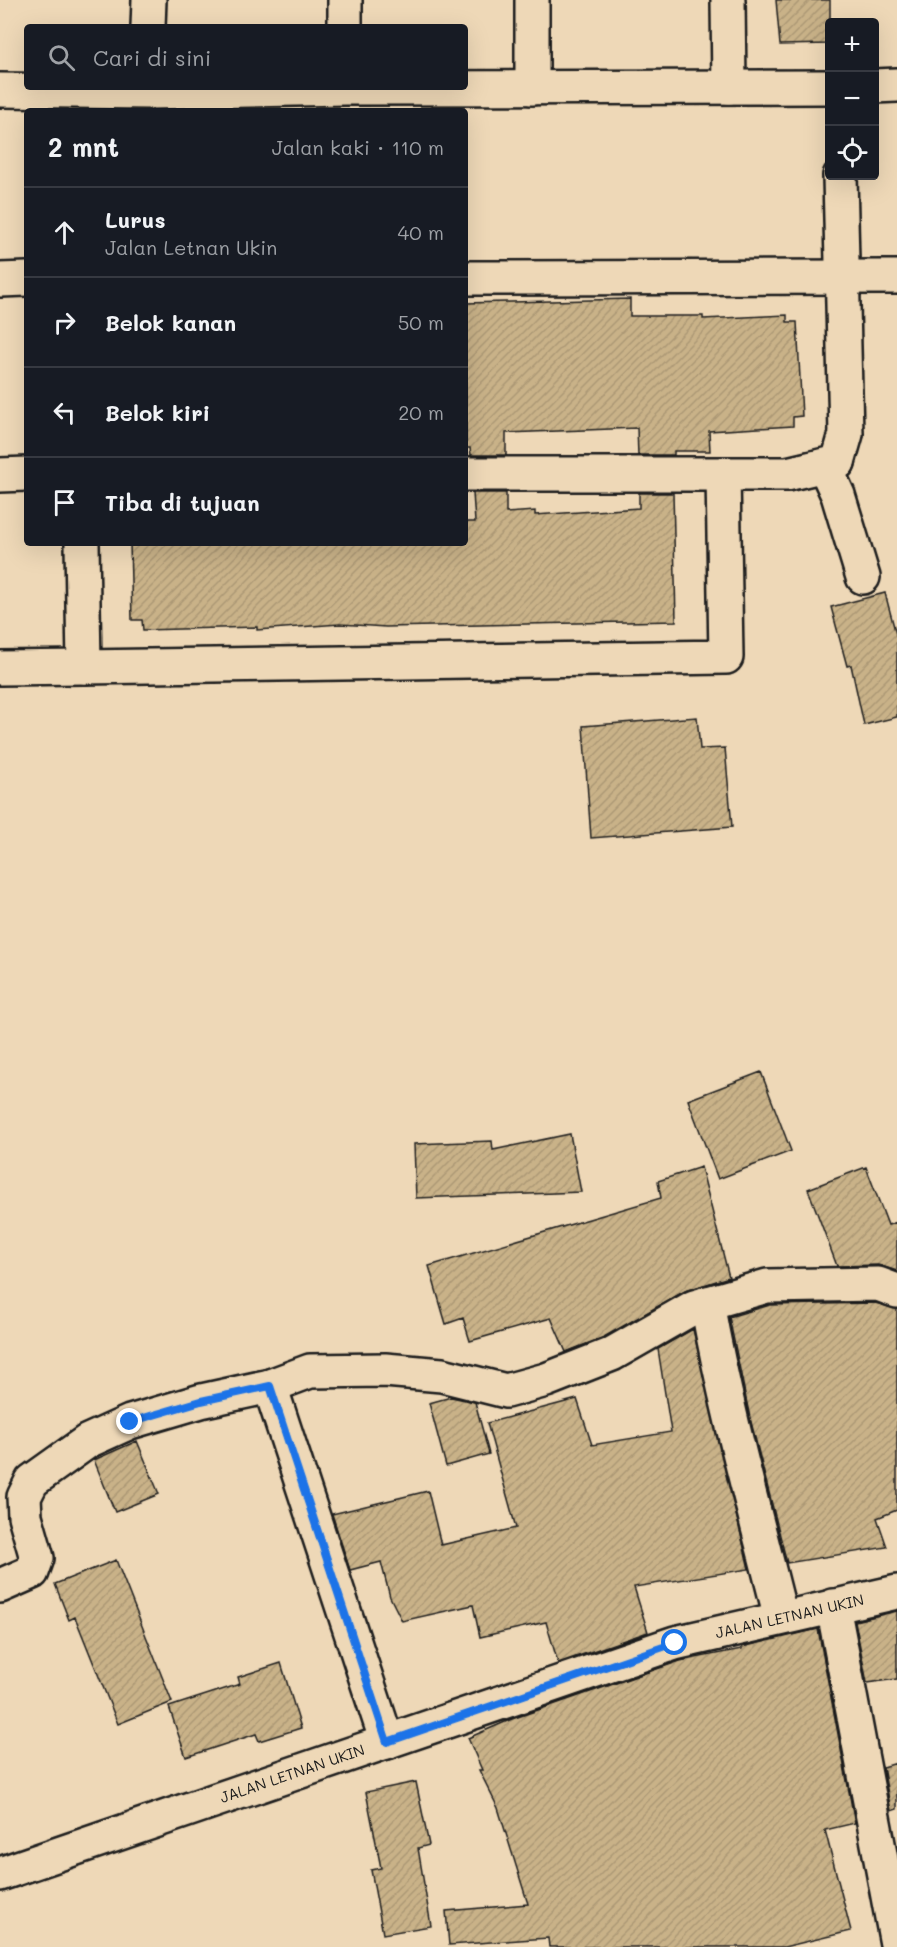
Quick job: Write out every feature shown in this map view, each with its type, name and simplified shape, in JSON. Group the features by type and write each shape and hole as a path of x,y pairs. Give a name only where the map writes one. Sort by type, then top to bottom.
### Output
{"street":[{"path":"148,24 149,0"},
{"path":"345,0 345,24"},
{"path":"532,0 532,88"},
{"path":"728,0 729,87"},
{"path":"879,86 897,86"},
{"path":"468,88 825,87"},
{"path":"0,90 76,100 141,90"},
{"path":"840,180 846,434 838,462 827,471 838,495 863,577"},
{"path":"468,278 897,277"},
{"path":"0,280 24,279"},
{"path":"468,474 787,474 838,462"},
{"path":"0,475 24,474"},
{"path":"0,668 726,657 723,474"},
{"path":"82,546 84,666"},
{"path":"0,1586 32,1572 37,1558 24,1507 24,1497 32,1481 88,1441 130,1422 201,1401 270,1386 310,1371 385,1370 441,1375 506,1391 546,1380 612,1354 694,1307 767,1286 878,1284 897,1291"},
{"path":"707,1303 739,1461 757,1519 781,1618"},
{"path":"270,1386 387,1742"},
{"name":"JALAN LETNAN UKIN","path":"0,1874 675,1643 897,1592"},
{"path":"834,1606 897,1944"}],"building":[{"path":"776,0 830,0 830,18 825,18 825,44 780,45"},
{"path":"630,299 630,316 703,316 703,319 787,315 787,322 797,322 802,416 793,417 793,426 709,431 710,451 674,451 674,455 638,455 637,428 506,433 506,455 471,455 470,448 468,448 468,303"},
{"path":"473,493 506,493 506,513 535,511 535,515 639,508 639,493 673,493 676,621 386,627 340,624 257,630 257,627 143,630 142,620 132,620 130,546 468,546 468,522 475,522"},
{"path":"885,593 897,638 897,717 864,725 851,665 847,666 831,607"},
{"path":"697,717 700,749 725,748 732,827 591,838 583,726"},
{"path":"761,1072 791,1151 718,1179 688,1100"},
{"path":"570,1134 581,1192 416,1198 414,1144 492,1141 493,1150"},
{"path":"701,1167 729,1277 685,1291 604,1337 566,1352 551,1318 470,1341 463,1318 446,1324 429,1266 661,1198 658,1181"},
{"path":"866,1167 888,1225 897,1222 897,1271 878,1265 837,1266 808,1189"},
{"path":"875,1303 897,1309 897,1510 877,1518 887,1547 787,1563 750,1418 729,1317 770,1305"},
{"path":"693,1329 749,1569 634,1587 648,1632 558,1663 546,1622 480,1637 473,1605 402,1621 390,1597 381,1562 350,1570 332,1514 428,1491 441,1545 516,1528 487,1423 577,1399 592,1445 671,1432 658,1349"},
{"path":"451,1397 475,1402 489,1454 446,1466 429,1403"},
{"path":"137,1441 159,1494 115,1512 94,1460"},
{"path":"116,1560 172,1702 118,1724 75,1617 69,1620 55,1584"},
{"path":"897,1611 897,1679 867,1683 855,1621"},
{"path":"818,1629 855,1823 825,1830 851,1931 784,1947 549,1947 548,1938 449,1945 446,1911 528,1904 498,1808 479,1770 482,1770 468,1738 512,1719 680,1661 742,1649 742,1647"},
{"path":"281,1663 301,1728 259,1741 256,1734 186,1757 169,1707 240,1684 238,1677"},
{"path":"897,1763 897,1809 891,1811 883,1767"},
{"path":"416,1782 429,1845 418,1848 431,1926 383,1934 371,1870 381,1868 366,1792"}],"route":[{"path":"130,1422 201,1401 270,1386 387,1742 675,1643"}]}
